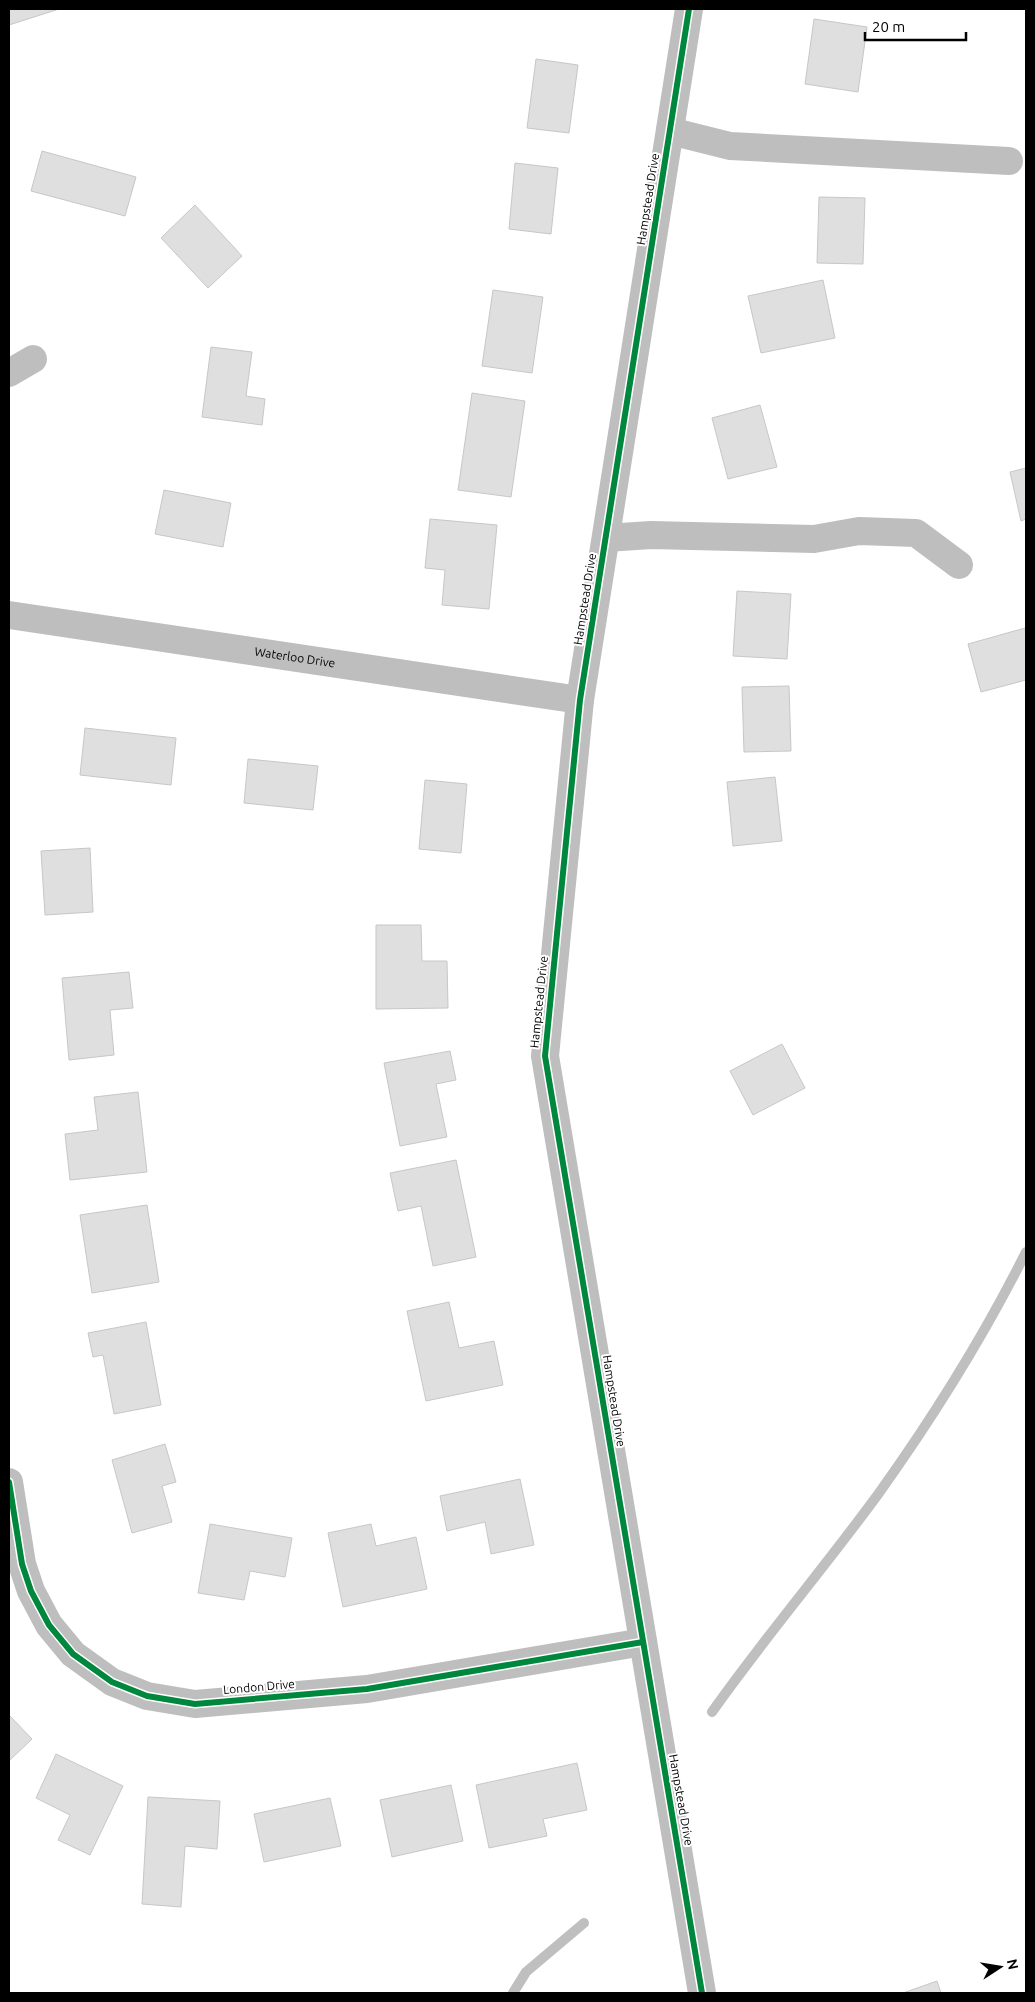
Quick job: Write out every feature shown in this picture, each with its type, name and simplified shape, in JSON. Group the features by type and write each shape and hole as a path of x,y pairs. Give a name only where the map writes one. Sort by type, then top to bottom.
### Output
{"street":[{"name":"Hampstead Drive","path":"689,9 580,700 545,1056 702,1993"},
{"path":"670,131 730,146 1009,161"},
{"path":"9,373 33,359"},
{"path":"606,538 651,535 814,539 859,531 916,533 959,565"},
{"name":"Waterloo Drive","path":"9,616 580,700"},
{"name":"London Drive","path":"9,1482 22,1564 30,1591 48,1624 73,1654 112,1682 147,1696 195,1704 367,1689 643,1642"}],"building":[{"path":"9,9 59,9 9,25"},
{"path":"814,19 867,27 858,92 805,84"},
{"path":"536,59 578,65 569,133 527,128"},
{"path":"42,151 136,177 125,216 31,191"},
{"path":"515,163 558,168 551,234 509,229"},
{"path":"819,197 865,198 863,264 817,263"},
{"path":"195,205 242,256 208,288 161,238"},
{"path":"823,280 835,338 761,353 748,296"},
{"path":"493,290 543,297 532,373 482,366"},
{"path":"211,347 252,352 246,396 265,399 262,425 202,417"},
{"path":"472,393 525,401 511,497 458,490"},
{"path":"760,405 777,467 728,479 712,418"},
{"path":"1026,468 1026,519 1021,521 1010,472"},
{"path":"164,490 231,503 223,547 155,534"},
{"path":"430,519 497,525 489,609 442,605 445,570 425,568"},
{"path":"737,591 791,594 787,659 733,656"},
{"path":"1025,628 1026,680 981,692 968,644"},
{"path":"789,686 791,751 744,752 742,687"},
{"path":"85,728 176,738 171,785 80,775"},
{"path":"248,759 318,766 313,810 244,803"},
{"path":"775,777 782,841 733,846 727,782"},
{"path":"425,780 467,784 461,853 419,849"},
{"path":"90,848 93,912 45,915 41,851"},
{"path":"376,925 421,925 422,961 447,961 448,1008 376,1009"},
{"path":"129,972 133,1008 110,1010 114,1055 69,1060 62,978"},
{"path":"782,1044 805,1088 753,1115 730,1071"},
{"path":"450,1051 456,1080 436,1084 447,1137 400,1146 384,1063"},
{"path":"138,1092 147,1172 70,1180 65,1134 98,1130 94,1097"},
{"path":"456,1160 476,1257 433,1266 421,1206 398,1211 390,1173"},
{"path":"147,1205 159,1282 92,1293 80,1215"},
{"path":"449,1302 459,1348 494,1341 503,1385 426,1401 407,1311"},
{"path":"146,1322 161,1405 114,1414 103,1355 93,1357 88,1333"},
{"path":"165,1444 176,1482 162,1486 172,1522 132,1533 112,1460"},
{"path":"520,1479 534,1545 491,1554 485,1522 447,1531 440,1496"},
{"path":"210,1524 292,1538 285,1577 250,1571 244,1600 198,1593"},
{"path":"371,1524 376,1546 416,1537 427,1589 343,1607 328,1533"},
{"path":"9,1715 32,1739 9,1761"},
{"path":"56,1754 123,1786 90,1855 58,1840 70,1815 36,1798"},
{"path":"577,1763 587,1810 543,1819 547,1836 489,1848 476,1785"},
{"path":"451,1785 463,1841 392,1857 380,1800"},
{"path":"148,1797 220,1801 217,1849 185,1846 181,1907 142,1904"},
{"path":"330,1798 341,1846 264,1862 254,1814"},
{"path":"937,1981 941,1993 903,1993"}],"waterway":[{"path":"712,1712 858,1521 899,1464 939,1405 976,1345 1026,1252"},
{"path":"513,1993 526,1972 584,1923"}],"cycle path":[{"path":"689,9 580,700 545,1056 702,1993"},
{"path":"9,1482 22,1564 31,1591 49,1625 73,1654 112,1682 147,1696 195,1704 367,1689 643,1642"}]}
